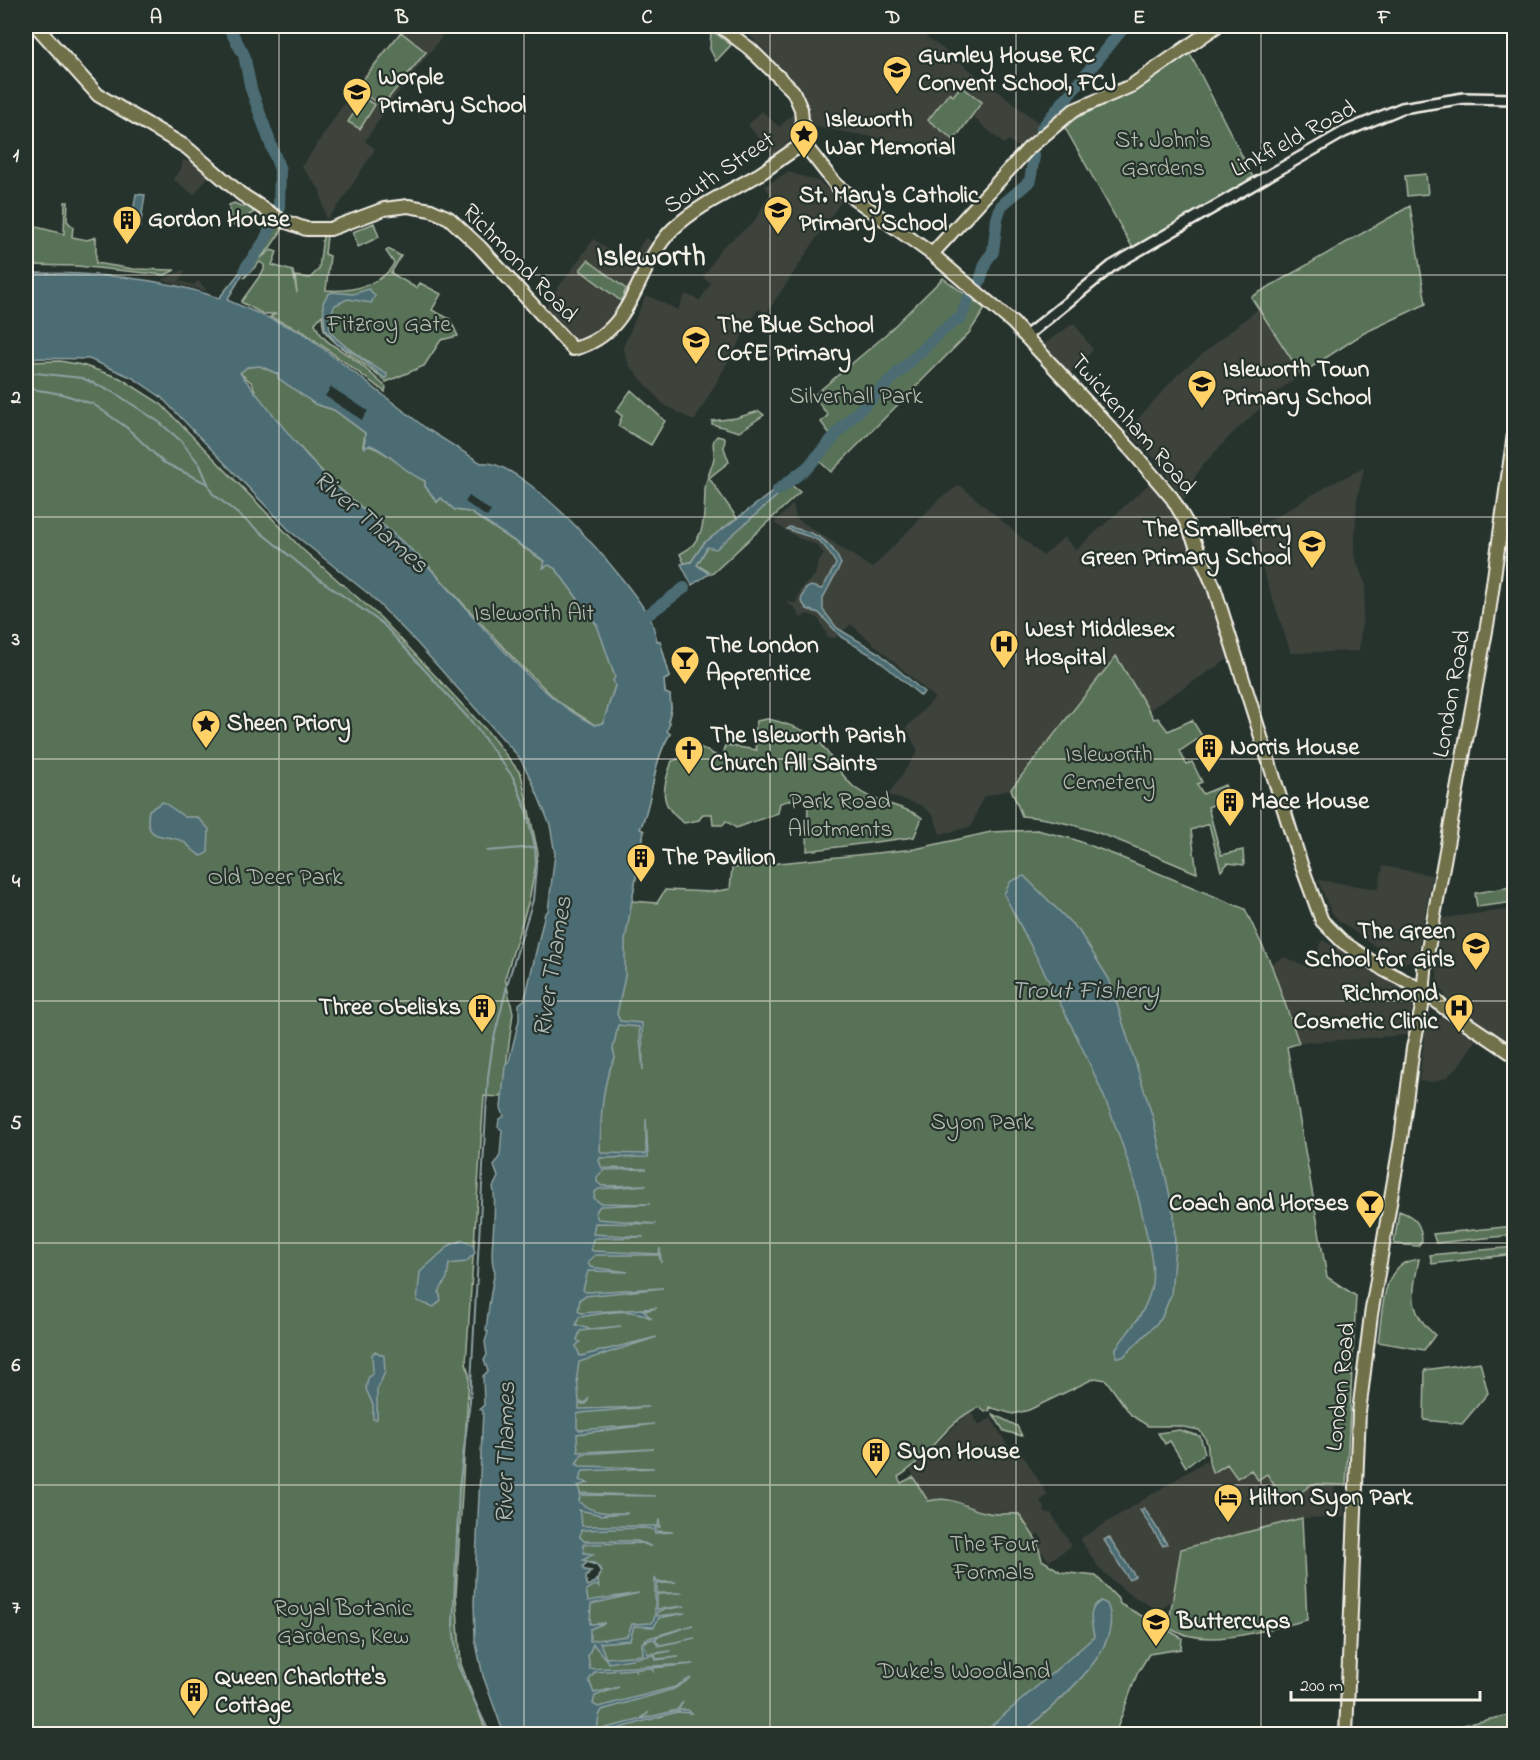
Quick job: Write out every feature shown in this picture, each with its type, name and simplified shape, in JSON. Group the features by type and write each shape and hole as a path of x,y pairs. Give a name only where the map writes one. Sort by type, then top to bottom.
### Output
{"main road":[{"name":"Richmond Road","path":"36,26 94,92 186,147 266,212 285,222 306,229 328,229 398,206 416,206 438,212 459,226 573,350"},
{"path":"720,26 750,49 793,91 801,109 804,144"},
{"path":"932,254 985,192 1029,148 1074,110 1131,86 1217,26"},
{"name":"Twickenham Road","path":"804,144 839,188 932,254 1026,336 1151,472 1184,517 1214,587 1301,864 1322,920 1338,938 1515,1055"},
{"name":"South Street","path":"573,350 599,336 620,319 657,248 680,223 699,207 757,176 804,144"},
{"name":"London Road","path":"1346,1734 1358,1421 1371,1315 1401,1139 1413,1048 1417,1040 1425,966 1488,620 1515,434"},
{"path":"1397,976 1425,966 1440,1004"}],"street":[{"name":"Linkfield Road","path":"1026,336 1112,266 1344,132 1402,108 1464,98 1515,99"}],"shaded area":[{"name":"Worple Primary School","path":"404,26 435,26 442,37 393,99 365,141 375,149 342,201 326,220 320,190 302,167 358,82"},
{"name":"Gumley House RC Convent School, FCJ","path":"740,26 913,26 1039,123 1037,132 1020,148 1008,140 1004,144 973,117 941,160 923,148 919,152 903,142 808,126 808,104 800,86"},
{"path":"762,111 779,127 795,112 798,132 774,156 748,125"},
{"path":"194,157 212,172 194,195 173,179 181,169 183,160 190,162"},
{"path":"788,172 818,181 842,200 766,314 758,309 695,420 692,420 663,404 629,365 623,347 646,295 678,310 685,294 700,300 711,283 703,278 721,248 754,222 770,194 765,186"},
{"path":"646,237 653,243 626,302 603,327 575,342 546,308 549,300 594,239 628,264"},
{"path":"183,270 185,272 179,281 194,285 198,281 207,291 162,280"},
{"name":"Isleworth Town Primary School","path":"1258,309 1301,374 1281,389 1230,436 1200,468 1184,499 1154,458 1127,431 1178,374"},
{"path":"1074,323 1093,350 1070,374 1044,344"},
{"name":"The Smallberry Green Primary School","path":"1364,468 1357,499 1354,555 1366,585 1359,651 1291,653 1250,532 1329,485"},
{"name":"West Middlesex Hospital","path":"1150,483 1163,493 1192,553 1210,594 1230,658 1149,710 1116,657 1011,789 983,797 971,827 940,834 934,816 921,805 888,795 918,751 906,728 935,698 851,624 835,638 828,637 818,618 808,614 800,618 796,609 786,602 796,603 801,589 815,575 818,563 824,554 817,545 798,538 774,523 793,504 796,518 872,568 939,499 960,485 1043,556 1064,537 1076,550"},
{"path":"1383,866 1432,875 1417,957 1402,965 1339,921 1330,910 1318,880 1378,889"},
{"name":"The Green School for Girls","path":"1514,909 1514,1028 1504,1042 1451,1005 1439,986 1435,962 1442,918"},
{"path":"1322,940 1358,959 1408,994 1413,1002 1408,1035 1299,1043 1271,964 1284,957 1310,968"},
{"path":"1441,1017 1477,1038 1457,1068 1447,1077 1434,1082 1419,1081 1426,1026"},
{"path":"970,1411 979,1425 991,1418 1012,1453 1019,1449 1048,1495 1040,1501 1045,1508 1044,1512 1051,1513 1072,1546 1049,1561 1040,1550 1042,1539 1038,1533 1035,1536 1019,1514 1002,1512 990,1514 950,1498 928,1501 910,1470"},
{"path":"1207,1460 1208,1466 1228,1464 1267,1474 1300,1494 1312,1484 1336,1484 1333,1495 1345,1498 1344,1517 1302,1518 1181,1549 1172,1600 1159,1611 1125,1591 1099,1568 1080,1539"}],"green space":[{"path":"711,30 731,45 716,61 710,49"},
{"path":"401,32 426,52 382,106 364,94 361,82"},
{"name":"St. John's Gardens","path":"1189,52 1255,181 1135,252 1064,126 1134,91"},
{"path":"961,86 982,102 954,140 928,120 949,93 953,96"},
{"path":"363,98 375,105 360,129 348,122"},
{"path":"1426,174 1428,194 1407,196 1405,176"},
{"path":"65,202 68,202 67,221 73,227 72,237 87,240 96,237 96,263 133,269 175,270 165,275 77,266 26,265 26,227 29,225 64,234"},
{"path":"234,203 243,207 248,205 254,212 234,225 230,217 229,205"},
{"path":"1410,206 1426,304 1364,333 1301,374 1251,297"},
{"path":"276,223 284,227 269,249 256,262 253,261"},
{"path":"374,223 379,237 358,247 353,232"},
{"name":"Fitzroy Gate","path":"323,236 327,236 325,254 330,256 326,290 345,290 365,286 382,277 394,263 386,251 388,249 401,256 391,273 416,288 420,283 441,294 432,310 450,319 458,336 441,340 424,366 386,382 327,334 323,327 322,315 315,323 321,335 386,387 385,392 300,327 300,330 270,317 275,314 263,314 241,302 264,270 264,265 260,262 244,278 254,263 271,250 277,252 272,265 293,271 297,293 295,276 310,278 319,269"},
{"path":"588,260 626,289 621,301 580,270"},
{"name":"Silverhall Park","path":"943,278 985,309 969,333 831,472 818,460 793,484 789,477 807,462 830,434 821,422 828,415 813,396 881,339"},
{"name":"Old Deer Park","path":"60,361 82,365 120,378 161,404 302,549 381,618 488,732 521,774 538,853 529,900 505,978 513,1013 502,1097 484,1096 466,1363 469,1375 456,1595 461,1664 487,1734 26,1734 26,362"},
{"name":"Isleworth Ait","path":"260,366 278,374 315,404 334,410 365,433 363,446 377,449 425,481 425,486 437,502 441,498 455,510 470,512 556,569 598,626 615,677 615,686 603,723 595,725 560,703 517,662 423,560 333,483 282,428 258,399 252,383 240,373 247,367"},
{"path":"631,390 665,421 651,445 618,426 622,416 616,411"},
{"path":"759,411 764,415 739,432 712,424 712,421 736,418"},
{"path":"717,436 725,438 724,448 729,462 709,478 737,518 704,543 691,562 684,563 680,554 689,549 700,535 704,518 706,485 714,458 713,444"},
{"path":"790,484 800,492 712,574 697,565 708,546 716,548"},
{"name":"Syon Park","path":"651,620 657,641 660,641 670,677 664,680 665,693 670,695 671,709 668,721 670,722 667,731 670,734 659,757 645,818 640,829 644,831 632,901 657,903 665,890 711,892 730,889 732,868 915,849 991,832 1037,830 1073,839 1245,909 1271,964 1299,1043 1287,1047 1327,1277 1356,1296 1346,1485 1312,1484 1299,1494 1296,1490 1283,1499 1267,1474 1258,1480 1251,1470 1237,1478 1227,1464 1213,1473 1209,1462 1207,1442 1199,1430 1178,1426 1148,1426 1131,1415 1106,1380 1095,1378 1029,1410 1013,1414 989,1407 990,1410 985,1412 979,1407 967,1413 947,1430 919,1460 898,1477 901,1483 913,1477 928,1501 946,1499 989,1513 1019,1514 1037,1541 1042,1560 1061,1572 1096,1576 1119,1600 1120,1604 1182,1638 1181,1649 1149,1654 1137,1674 1115,1734 571,1734 551,1394","holes":["588,1562 598,1566 601,1571 596,1582 587,1586 586,1577 591,1571 584,1570 583,1566"]},
{"name":"Isleworth Cemetery","path":"1116,656 1154,719 1158,718 1168,731 1192,720 1202,736 1180,751 1186,764 1192,762 1202,782 1197,784 1203,794 1225,785 1230,798 1208,807 1221,855 1243,850 1244,865 1228,863 1221,871 1209,824 1191,830 1197,873 1089,830 1022,816 1011,789"},
{"name":"Park Road Allotments","path":"767,719 792,726 815,737 843,776 855,788 922,818 914,837 807,851 808,802 803,797 780,803 778,813 736,828 726,821 723,825 713,825 712,814 703,814 699,820 684,823 675,816 669,809 664,795 672,761 679,759 684,739 723,759 725,745 757,750 753,738 757,721"},
{"path":"1514,870 1514,902 1477,907 1475,893 1511,887 1509,871"},
{"path":"1399,1211 1410,1216 1419,1226 1422,1241 1418,1246 1394,1244"},
{"path":"1514,1226 1514,1235 1436,1243 1433,1234"},
{"path":"1514,1247 1514,1254 1432,1264 1430,1255"},
{"path":"1419,1259 1414,1300 1419,1317 1435,1335 1424,1350 1378,1342 1386,1290 1394,1271 1409,1261"},
{"path":"1480,1362 1488,1393 1462,1424 1424,1420 1425,1370"},
{"path":"993,1414 1017,1426 1022,1436 1004,1431"},
{"path":"1179,1430 1200,1436 1205,1453 1186,1467 1170,1441 1165,1444 1158,1433"},
{"path":"1302,1518 1307,1620 1255,1633 1218,1638 1184,1634 1168,1628 1181,1549"},
{"path":"1514,1714 1514,1734 1431,1734 1441,1730"}],"water":[{"path":"136,194 145,195 140,227 131,226"},
{"name":"River Thames","path":"254,255 227,300 303,333 427,429 481,463 500,466 523,480 574,524 599,551 639,601 651,621 657,641 660,641 670,677 664,680 665,693 670,695 671,709 668,721 670,722 667,731 670,734 659,757 645,818 640,829 644,831 625,941 625,976 617,1014 620,1021 642,1023 643,1070 639,1027 618,1025 613,1049 615,1058 604,1090 600,1150 602,1153 646,1154 646,1118 648,1157 600,1158 599,1161 602,1168 647,1169 604,1170 597,1177 597,1182 602,1186 647,1185 599,1189 595,1192 594,1198 600,1203 650,1204 600,1206 595,1213 598,1219 656,1224 595,1223 593,1234 644,1237 596,1238 593,1239 591,1249 593,1251 659,1254 660,1248 661,1263 659,1255 595,1255 588,1262 590,1267 628,1272 588,1271 583,1290 586,1292 663,1288 585,1296 580,1299 578,1311 581,1313 657,1308 644,1311 652,1319 626,1311 579,1317 576,1325 590,1329 621,1326 580,1331 577,1340 580,1342 576,1346 580,1356 657,1337 579,1362 577,1376 579,1402 585,1403 589,1398 586,1404 579,1404 579,1409 648,1407 577,1414 577,1428 580,1430 654,1424 577,1434 578,1452 654,1449 582,1454 576,1464 654,1468 583,1471 579,1480 588,1483 578,1486 580,1493 656,1496 580,1495 579,1502 590,1509 608,1513 628,1513 601,1515 579,1510 582,1526 658,1526 659,1519 660,1527 655,1528 656,1531 673,1532 655,1533 652,1529 643,1528 581,1530 580,1537 584,1541 637,1541 642,1543 583,1544 584,1553 594,1554 583,1560 596,1564 597,1566 588,1562 583,1566 584,1570 591,1571 586,1577 587,1586 596,1582 601,1572 599,1587 595,1585 586,1590 588,1601 639,1593 591,1604 590,1624 605,1623 590,1629 590,1641 627,1636 632,1624 652,1623 655,1616 655,1578 657,1582 676,1582 657,1584 657,1593 683,1593 657,1594 657,1609 685,1606 658,1611 657,1616 685,1613 659,1618 654,1627 634,1626 630,1640 600,1643 606,1658 643,1655 642,1643 646,1639 693,1625 657,1637 655,1640 660,1645 695,1638 658,1646 654,1639 646,1641 644,1645 648,1654 671,1651 655,1654 656,1659 679,1657 656,1660 653,1655 609,1663 593,1644 588,1656 590,1669 694,1664 653,1668 653,1671 651,1668 637,1669 636,1673 635,1669 595,1672 589,1680 594,1693 619,1687 595,1696 593,1704 598,1707 675,1687 691,1678 674,1689 602,1710 597,1730 639,1720 649,1712 642,1719 677,1710 683,1702 678,1710 688,1710 691,1713 677,1712 599,1734 504,1734 483,1676 475,1639 474,1602 483,1411 480,1409 484,1405 483,1376 488,1371 484,1360 487,1355 485,1342 495,1271 492,1256 495,1207 493,1187 498,1177 494,1166 500,1155 502,1130 498,1127 499,1120 504,1116 501,1108 505,1066 509,1061 519,1020 519,1004 525,999 545,913 548,911 555,854 550,825 531,779 519,757 417,643 370,595 291,532 161,397 133,378 89,359 26,358 26,273 75,274 148,280 219,298","holes":["260,366 278,374 278,378 315,404 334,410 365,433 365,448 370,445 377,448 410,473 425,481 425,486 437,502 441,498 455,510 470,512 545,561 543,568 549,565 556,569 597,625 615,677 613,680 615,686 603,723 595,725 549,695 414,552 321,471 240,373 247,367"]},
{"path":"369,289 375,296 371,303 348,299 335,305 329,325 334,336 387,374 386,379 355,354 337,344 325,329 323,303 327,295 332,292 353,294"},
{"path":"790,479 792,482 785,489 716,549 707,547 697,565 709,574 692,585 681,564 691,562 704,543"},
{"path":"789,527 821,538 837,555 841,564 823,598 823,610 837,628 879,653 924,692 921,696 876,658 841,637 819,613 807,609 801,601 805,589 811,586 822,589 836,564 820,542 787,529"},
{"path":"163,802 185,817 197,817 209,829 208,852 202,856 182,841 153,833 149,828 149,810"},
{"name":"Trout Fishery","path":"1024,876 1079,931 1109,979 1153,1118 1174,1215 1175,1246 1171,1295 1161,1319 1123,1357 1116,1357 1116,1348 1141,1314 1151,1289 1153,1272 1149,1246 1133,1178 1103,1094 1065,1013 1004,894 1011,881"},
{"path":"463,1240 473,1245 475,1253 466,1262 449,1264 447,1278 439,1292 441,1300 434,1307 417,1301 420,1272 450,1245"},
{"path":"375,1351 384,1356 385,1372 377,1390 377,1419 373,1419 373,1405 366,1389 368,1378 373,1373 372,1355"},
{"path":"1144,1508 1167,1544 1163,1546 1140,1510"},
{"path":"1109,1537 1135,1576 1129,1580 1104,1540"},
{"path":"1101,1601 1107,1604 1111,1622 1107,1640 1083,1676 1022,1734 982,1734 1094,1637 1092,1612 1096,1604"}],"pier":[{"path":"331,387 368,411 362,420 325,396"},
{"path":"469,496 491,511 487,517 465,502"}],"waterway":[{"path":"228,26 244,55 251,89 280,170 279,209 264,242 245,269"},
{"path":"1042,128 1125,26"},
{"path":"778,490 808,467 846,423 942,331 961,317 969,297 980,281 986,261 993,252 1001,206 1030,181 1034,156"},
{"path":"26,372 82,378 115,393 159,422 181,441 200,465 212,493 312,574 383,624 471,721 513,777 525,806 535,847 536,867 533,900 509,978 493,1042 488,1077 470,1401 459,1488 453,1626 458,1666 490,1734"},
{"path":"26,388 62,394 93,404 126,427 163,462 208,484"},
{"path":"634,625 684,588"},
{"path":"487,851 535,847"}],"place":[{"name":"Gumley House RC Convent School, FCJ","path":"897,96"},
{"name":"Worple Primary School","path":"357,118"},
{"name":"Isleworth War Memorial","path":"804,160"},
{"name":"St. Mary's Catholic Primary School","path":"778,236"},
{"name":"Gordon House","path":"127,246"},
{"name":"The Blue School CofE Primary","path":"696,366"},
{"name":"Isleworth Town Primary School","path":"1202,410"},
{"name":"The Smallberry Green Primary School","path":"1312,570"},
{"name":"West Middlesex Hospital","path":"1004,670"},
{"name":"The London Apprentice","path":"685,686"},
{"name":"Sheen Priory","path":"206,750"},
{"name":"Norris House","path":"1209,774"},
{"name":"The Isleworth Parish Church All Saints","path":"689,776"},
{"name":"Mace House","path":"1230,828"},
{"name":"The Pavilion","path":"641,884"},
{"name":"The Green School for Girls","path":"1476,972"},
{"name":"Three Obelisks","path":"482,1034"},
{"name":"Richmond Cosmetic Clinic","path":"1459,1034"},
{"name":"Coach and Horses","path":"1370,1230"},
{"name":"Syon House","path":"876,1478"},
{"name":"Hilton Syon Park","path":"1228,1524"},
{"name":"Buttercups","path":"1156,1648"},
{"name":"Queen Charlotte's Cottage","path":"194,1718"}],"district":[{"name":"Isleworth","path":"651,258"}],"park label":[{"name":"The Four Formals","path":"994,1559"},
{"name":"Royal Botanic Gardens, Kew","path":"343,1623"},
{"name":"Duke's Woodland","path":"964,1672"}]}
